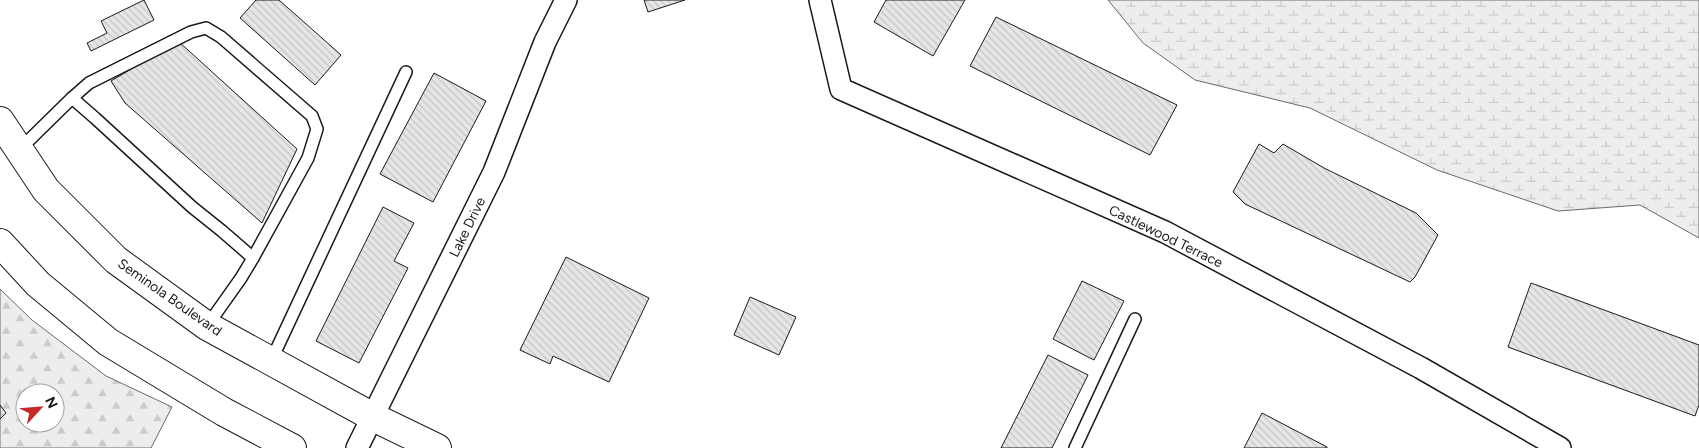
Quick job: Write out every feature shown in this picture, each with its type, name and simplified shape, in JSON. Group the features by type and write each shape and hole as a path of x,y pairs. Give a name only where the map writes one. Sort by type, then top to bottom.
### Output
{"main road":[{"name":"Seminola Boulevard","path":"0,121 10,154 116,260 206,326 373,417 437,448"},
{"path":"0,243 38,284 108,342 224,412 292,448"}],"street":[{"name":"Lake Drive","path":"357,448 494,172 545,42 566,0"},
{"name":"Castlewood Terrace","path":"820,0 841,88 1165,232 1421,368 1560,448"}],"lane":[{"path":"10,154 89,82 191,32 206,28 221,36 312,116 317,129 308,158 253,258 241,278 206,326"},
{"path":"271,360 406,72"},
{"path":"72,98 192,207 253,258"},
{"path":"1075,448 1135,319"}],"green space":[{"path":"1108,0 1699,0 1699,238 1640,205 1558,211 1437,170 1310,108 1195,80 1143,43"},
{"path":"0,289 32,320 106,376 172,407 151,448 0,448"}],"building":[{"path":"144,0 154,20 91,51 87,43 107,33 101,21"},
{"path":"256,0 279,0 341,55 315,85 240,18"},
{"path":"644,0 685,0 648,12"},
{"path":"886,0 965,0 933,56 874,22"},
{"path":"996,17 1177,105 1150,155 970,66"},
{"path":"178,41 297,149 262,223 125,103 111,81"},
{"path":"434,73 486,101 433,202 380,174"},
{"path":"1259,144 1274,153 1283,144 1324,168 1416,213 1438,235 1415,277 1410,282 1245,204 1233,192"},
{"path":"383,207 414,223 394,261 408,268 359,363 316,341"},
{"path":"566,257 649,298 609,382 553,356 550,364 520,350"},
{"path":"1082,281 1124,301 1094,360 1053,339"},
{"path":"1531,283 1699,345 1699,405 1695,416 1508,347"},
{"path":"750,297 796,317 779,355 734,335"},
{"path":"1048,355 1088,375 1052,448 1001,448"},
{"path":"0,405 6,413 0,419"},
{"path":"1262,413 1327,447 1327,448 1244,448"}]}
